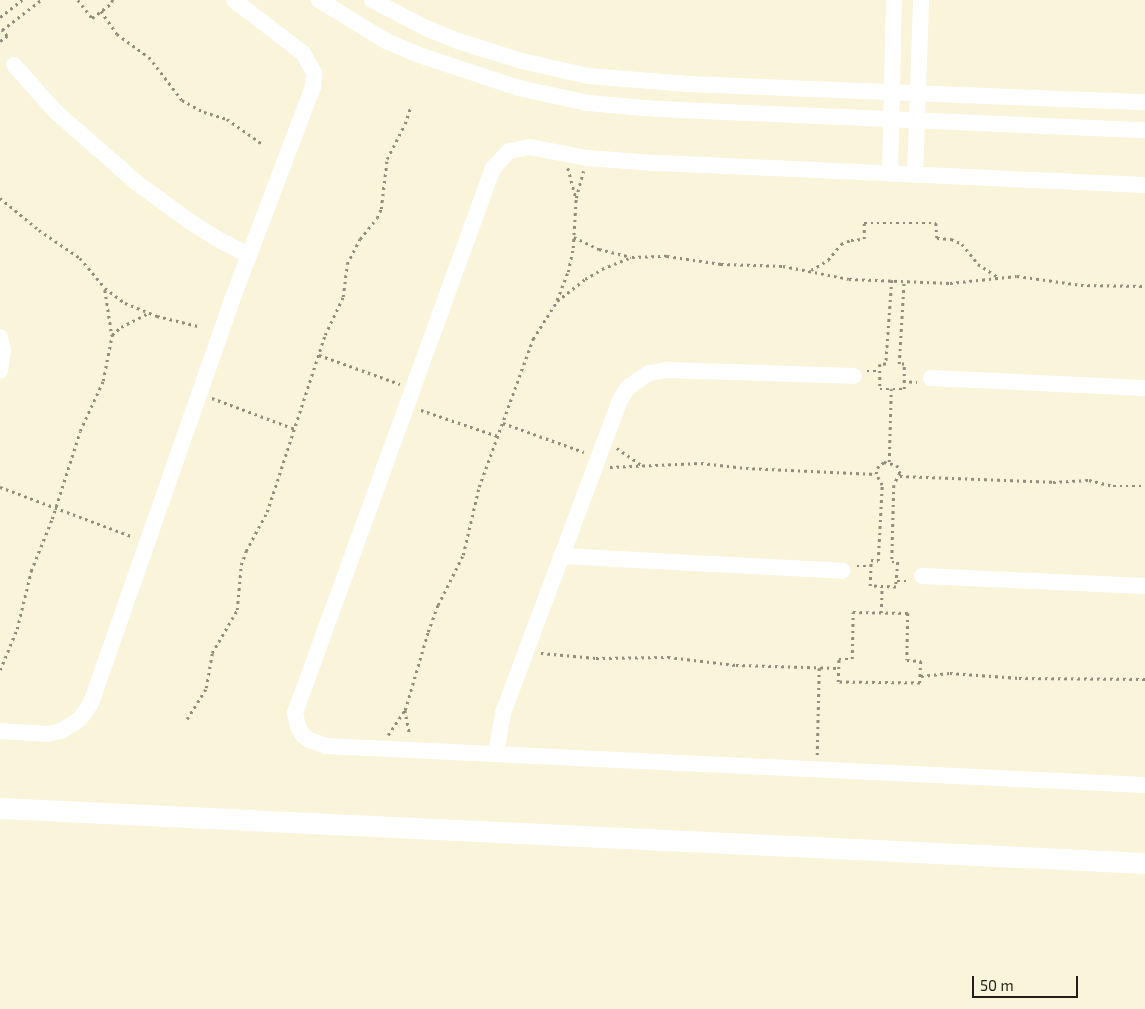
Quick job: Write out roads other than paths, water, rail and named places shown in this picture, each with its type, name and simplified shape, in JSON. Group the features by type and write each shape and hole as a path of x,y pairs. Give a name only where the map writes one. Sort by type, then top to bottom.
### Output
{"main road":[{"path":"0,808 1145,863"}],"street":[{"path":"0,731 48,734 72,726 86,712 248,255 314,80 312,66 304,54 234,0"},
{"path":"319,0 386,41 485,78 554,97 620,107 1145,130"},
{"path":"372,0 403,17 458,41 522,61 588,76 689,84 1145,102"},
{"path":"890,174 894,0"},
{"path":"915,175 921,0"},
{"path":"14,65 56,112 137,183 207,232 248,255"},
{"path":"1145,185 654,163 588,158 522,147 509,151 497,161 412,388 295,713 298,727 303,734 317,744 1145,784"},
{"path":"0,336 3,350 0,371"},
{"path":"496,754 503,713 619,402 628,388 641,377 658,371 854,376"},
{"path":"931,378 1145,388"},
{"path":"561,556 843,571"},
{"path":"922,576 1145,586"}]}
